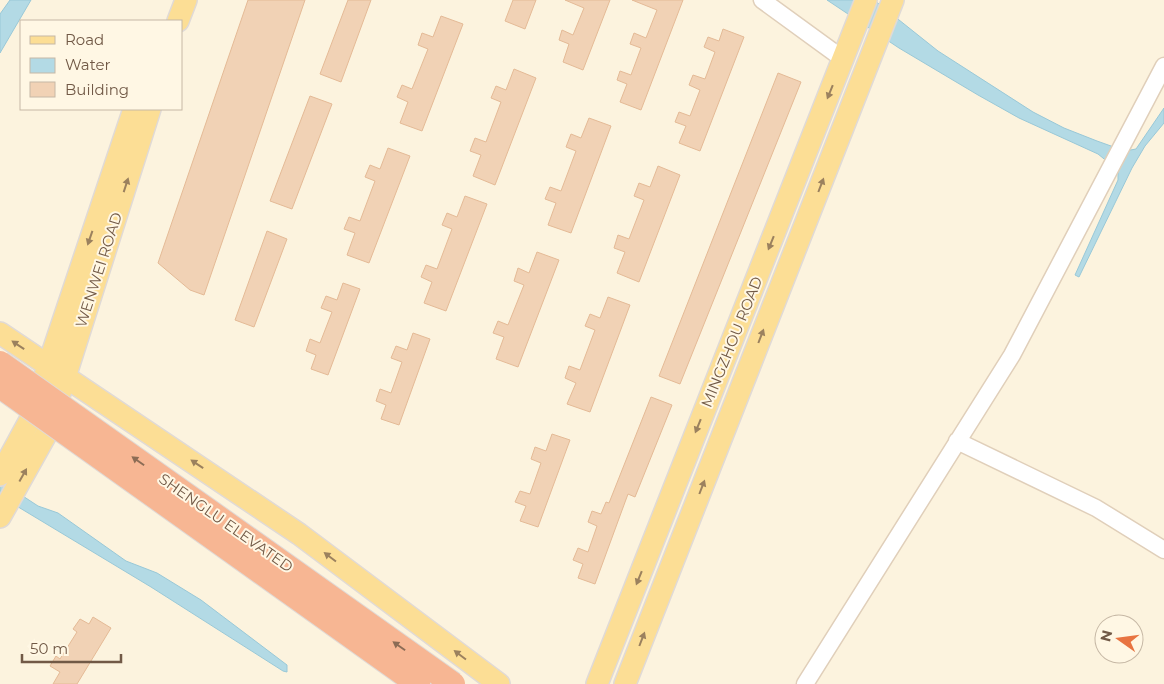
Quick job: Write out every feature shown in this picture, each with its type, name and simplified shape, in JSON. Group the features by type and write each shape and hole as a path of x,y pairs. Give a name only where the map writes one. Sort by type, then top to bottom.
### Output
{"highway":[{"name":"SHENGLU ELEVATED","path":"0,363 453,684"},
{"name":"SHENGLU ELEVATED","path":"0,386 419,684"}],"main road":[{"path":"163,20 170,0"},
{"path":"178,20 186,0"},
{"name":"MINGZHOU ROAD","path":"597,684 866,0"},
{"name":"MINGZHOU ROAD","path":"624,684 893,1"},
{"name":"WENWEI ROAD","path":"39,426 134,110"},
{"name":"WENWEI ROAD","path":"56,370 150,110"},
{"path":"0,333 299,534 499,684"},
{"path":"0,400 419,684"},
{"path":"0,475 39,426"},
{"path":"0,518 39,426"}],"street":[{"path":"762,0 843,59"},
{"path":"805,684 1012,355 1164,66"},
{"path":"957,441 1096,508 1164,550"}],"water":[{"path":"10,0 31,0 0,53 0,14"},
{"path":"827,0 874,0 938,51 1033,112 1064,128 1125,151 1136,149 1164,108 1164,123 1145,146 1132,168 1079,277 1075,275 1118,180 1118,173 1114,167 1098,154 1019,118 978,95 899,48"},
{"path":"0,481 38,506 58,513 126,561 157,573 201,600 287,665 287,672 0,496"}],"building":[{"path":"248,0 305,0 204,295 190,290 158,263"},
{"path":"348,0 371,0 341,82 320,74"},
{"path":"513,0 536,0 525,29 505,21"},
{"path":"565,0 610,0 583,70 563,62 569,44 559,40 562,30 573,35 584,8"},
{"path":"632,0 683,0 641,110 620,102 627,84 617,80 620,71 631,75 641,48 630,44 634,33 646,38 657,10"},
{"path":"441,16 463,24 422,131 400,123 408,102 397,97 402,85 412,89 428,49 418,45 422,33 433,37"},
{"path":"723,29 744,37 700,151 679,143 686,126 675,122 679,112 690,116 700,90 689,85 693,75 705,79 715,52 704,47 708,37 719,41"},
{"path":"514,69 536,78 495,185 473,176 481,155 470,151 475,138 486,142 501,102 491,98 496,86 506,90"},
{"path":"778,73 801,82 680,384 659,376"},
{"path":"310,96 332,104 292,209 270,201"},
{"path":"589,118 611,126 571,233 548,225 556,203 545,199 550,187 561,191 576,151 566,147 571,134 581,138"},
{"path":"388,148 410,156 369,263 347,255 355,233 344,229 349,217 360,221 375,181 365,177 370,165 380,169"},
{"path":"658,166 680,175 639,282 617,273 625,252 614,248 618,235 629,239 644,200 634,196 639,183 650,187"},
{"path":"465,196 487,204 446,311 424,303 432,282 421,277 426,265 437,269 452,229 442,225 447,213 457,217"},
{"path":"267,231 287,239 254,327 235,320"},
{"path":"537,252 559,260 518,367 496,359 504,337 493,333 498,321 508,325 524,285 514,281 518,268 529,273"},
{"path":"343,283 360,289 328,375 311,369 316,355 306,351 310,339 320,343 332,312 321,308 326,296 337,300"},
{"path":"608,297 630,305 590,412 567,404 576,383 565,378 569,366 580,370 595,330 585,326 590,314 600,318"},
{"path":"413,333 430,339 399,425 381,419 386,405 376,401 380,389 391,393 402,362 391,358 396,346 407,350"},
{"path":"651,397 672,405 635,497 628,494 595,584 578,578 583,564 573,560 578,548 588,552 597,526 588,522 592,511 601,514 606,502 609,503"},
{"path":"552,434 570,440 538,527 520,521 526,506 515,502 520,491 530,494 541,463 531,459 535,447 546,451"},
{"path":"93,617 111,628 77,684 53,684 60,672 50,666 56,656 60,659 77,632 73,629 80,619 89,624"}]}
